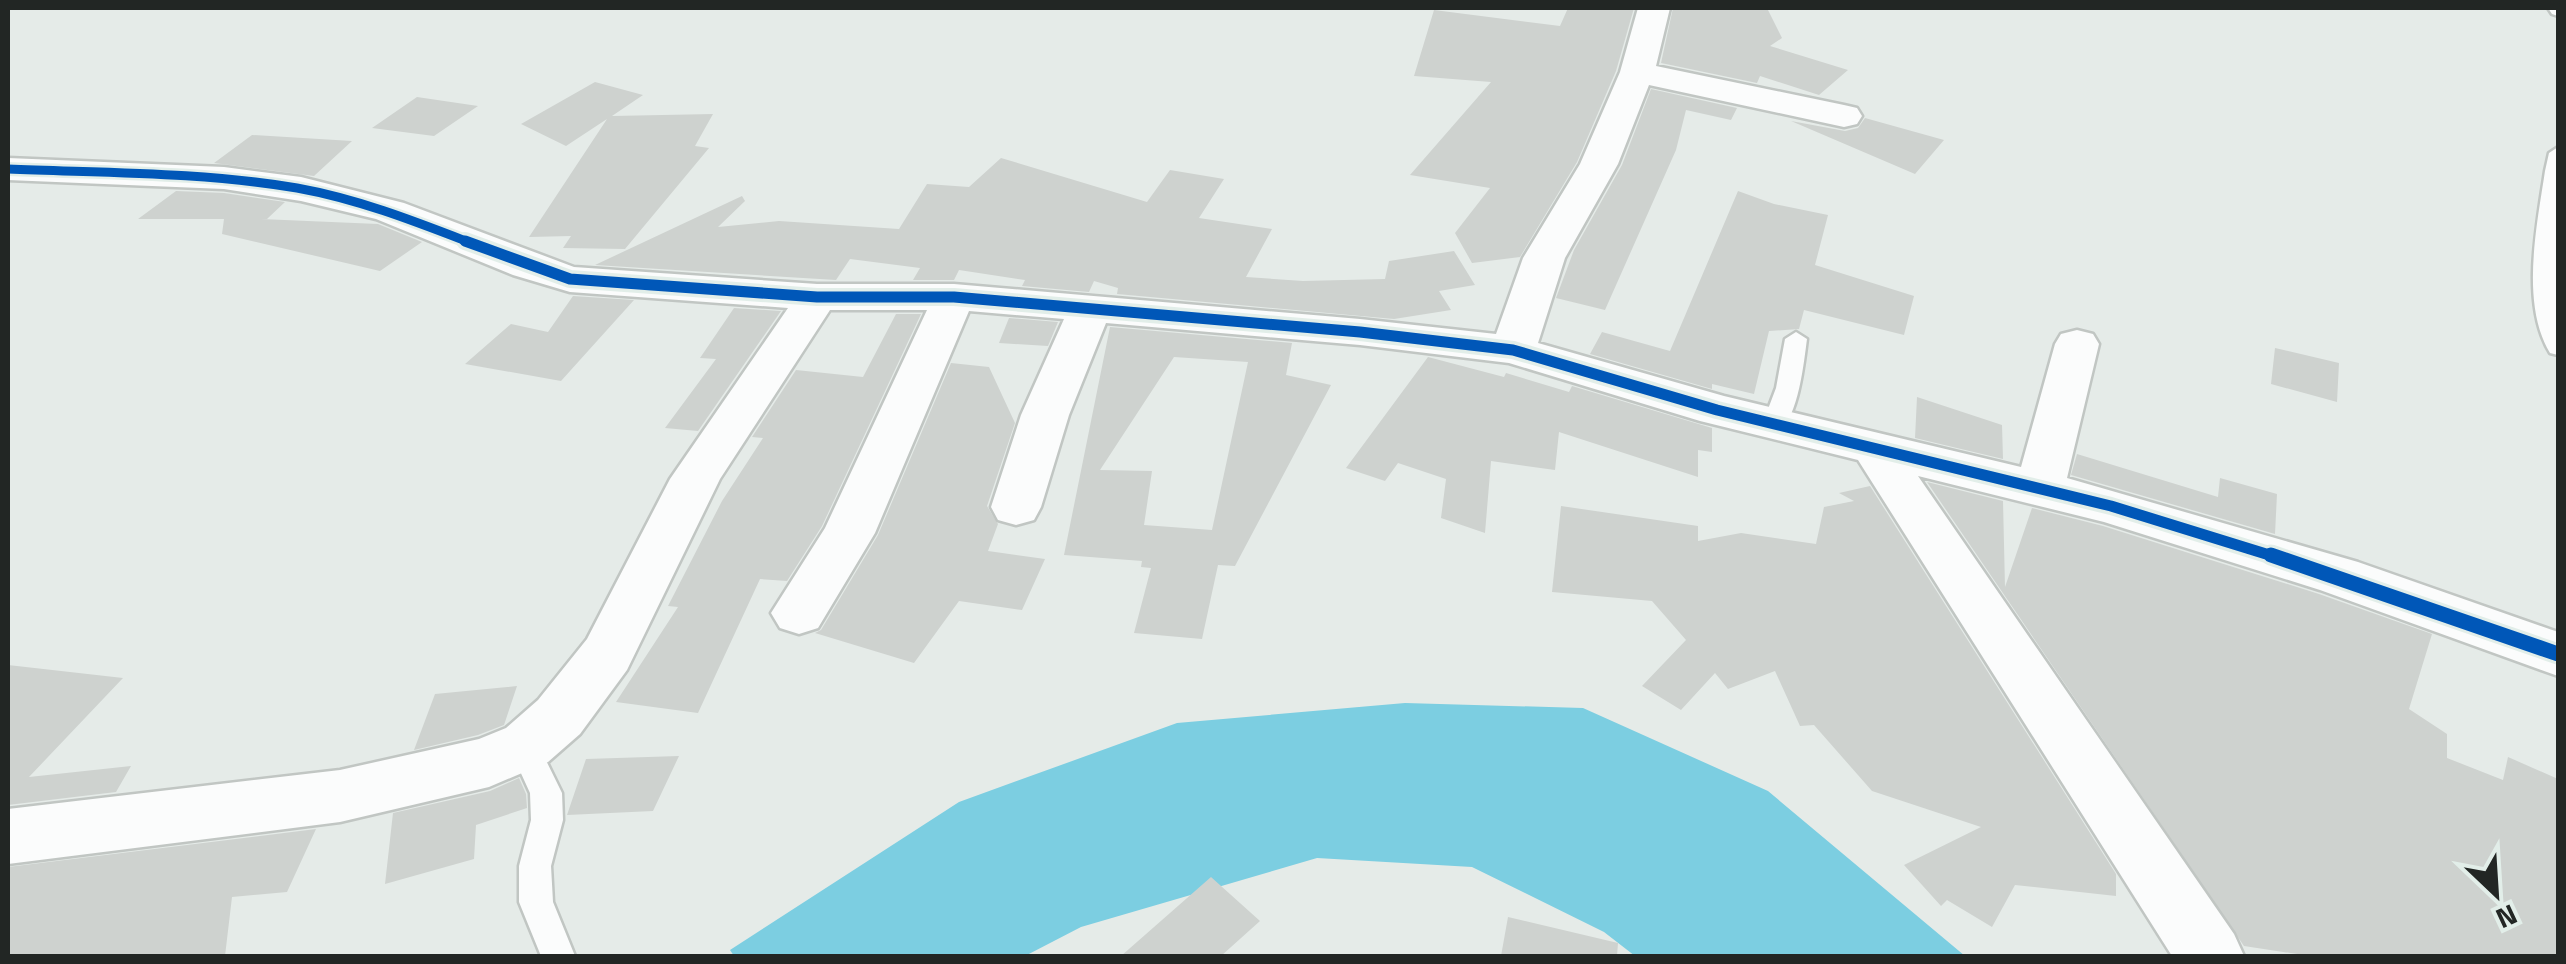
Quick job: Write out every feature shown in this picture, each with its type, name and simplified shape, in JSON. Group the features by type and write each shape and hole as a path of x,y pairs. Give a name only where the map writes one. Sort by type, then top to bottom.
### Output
{"street":[{"path":"1513,350 1544,258 1599,164 1637,72 1654,8"},
{"path":"1637,72 1844,116"},
{"path":"8,169 224,178 301,190 390,210 528,266 570,278 817,297 954,298 1360,332 1513,350 1774,425 2040,487 2339,576 2558,654"},
{"path":"8,837 349,794 436,776 524,747 588,684 619,639 670,524 696,477 817,297"},
{"path":"799,613 849,532 954,298"},
{"path":"1016,507 1045,415 1090,309"},
{"path":"2040,487 2076,344"},
{"path":"1875,449 2210,956"}],"lane":[{"path":"2558,153 2550,189 2546,320 2558,348"},
{"path":"1774,425 1788,388 1796,340"},
{"path":"524,747 546,793 547,820 535,866 536,902 558,956"}],"water":[{"path":"1405,703 1583,708 1768,791 1965,956 1635,956 1604,932 1472,867 1317,858 1081,927 1025,956 734,956 730,950 959,802 1177,723"}],"building":[{"path":"1568,8 1634,8 1616,71 1577,162 1520,257 1472,263 1455,233 1490,188 1410,175 1491,82 1414,76 1434,10 1560,26"},
{"path":"1673,8 1767,8 1782,38 1770,46 1848,70 1819,95 1760,76 1757,83 1661,63"},
{"path":"595,82 643,95 612,116 713,114 695,146 709,148 625,249 563,248 571,236 529,237 607,119 566,146 521,124"},
{"path":"1651,89 1737,108 1731,120 1686,110 1676,150 1605,310 1556,298 1574,250 1622,165"},
{"path":"417,97 478,106 434,136 372,128"},
{"path":"1865,118 1944,140 1915,174 1791,121 1845,131 1858,128"},
{"path":"252,135 352,141 314,176 214,163"},
{"path":"1001,158 1147,202 1170,170 1224,179 1199,218 1272,229 1246,277 1303,281 1385,279 1389,261 1454,251 1475,285 1439,291 1451,310 1394,319 1117,294 1118,288 1094,281 1089,292 1022,286 1025,280 959,270 954,280 913,280 920,268 850,259 836,280 595,265 742,196 745,201 718,227 779,221 899,229 927,184 969,187"},
{"path":"176,191 285,202 267,219 261,219 378,224 422,242 380,271 222,234 224,219 138,219"},
{"path":"1738,191 1774,204 1828,215 1815,265 1914,296 1904,335 1804,310 1799,329 1769,331 1754,394 1712,384 1712,389 1590,354 1602,332 1670,351"},
{"path":"573,296 634,300 561,381 465,364 511,324 548,332"},
{"path":"734,308 781,311 698,431 665,428 716,359 700,358"},
{"path":"896,314 921,314 822,526 787,581 760,579 698,713 616,702 678,607 668,606 722,501 763,438 752,437 796,370 863,377"},
{"path":"1009,318 1058,322 1048,346 999,343"},
{"path":"1110,327 1292,343 1286,375 1331,385 1235,566 1218,565 1202,639 1134,633 1151,568 1141,567 1142,561 1064,555","holes":["1174,357 1248,362 1212,530 1144,525 1152,471 1100,470"]},
{"path":"2275,348 2339,363 2337,402 2271,384"},
{"path":"1428,357 1504,377 1506,373 1569,392 1572,386 1712,428 1712,452 1698,450 1698,477 1559,432 1555,470 1491,461 1485,533 1441,518 1446,479 1398,463 1385,481 1346,468"},
{"path":"951,363 989,367 1015,423 987,506 998,524 988,551 1045,559 1022,610 959,601 914,663 815,633 821,630 878,535"},
{"path":"1917,397 2002,425 2003,459 1915,438"},
{"path":"2077,454 2218,497 2220,478 2277,494 2275,534 2071,475"},
{"path":"1927,482 2003,501 2005,587 2032,508 2103,526 2319,594 2432,634 2409,709 2447,734 2447,758 2503,780 2508,757 2558,779 2558,956 2310,956 2244,946"},
{"path":"1870,486 2116,874 2116,896 2015,885 1992,927 1947,900 1941,906 1904,865 1981,827 1872,791 1814,725 1800,726 1775,671 1728,689 1715,673 1681,710 1642,686 1686,640 1652,601 1552,592 1561,506 1698,526 1698,541 1741,533 1816,544 1824,507 1854,501 1839,493"},
{"path":"8,665 123,678 29,777 131,766 116,792 8,805"},
{"path":"517,686 504,725 414,750 435,694"},
{"path":"679,756 653,811 567,815 586,759"},
{"path":"519,778 527,808 476,825 474,859 385,884 393,813 490,791"},
{"path":"316,829 287,892 232,897 225,956 8,956 8,867"},
{"path":"1211,877 1260,921 1221,956 1121,956"},
{"path":"1508,917 1618,943 1617,956 1501,956"}],"cycle path":[{"path":"8,169 224,178 301,189 390,211 570,279 817,297 954,297 1360,332 1513,350 1717,410 2111,506 2339,576 2558,654"}]}
